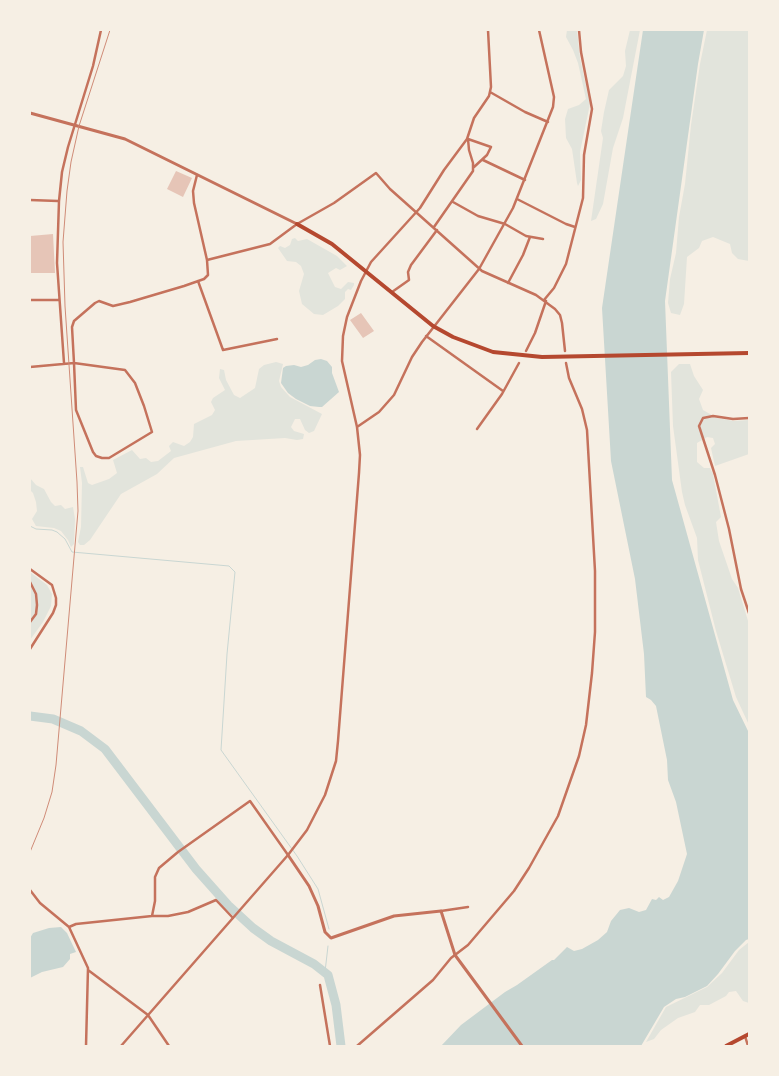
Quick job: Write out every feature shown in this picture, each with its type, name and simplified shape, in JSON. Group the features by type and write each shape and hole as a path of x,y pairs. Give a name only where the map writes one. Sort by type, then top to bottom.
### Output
{"main road":[{"path":"297,224 332,244 433,326 453,337 493,352 542,357 749,353"},
{"path":"726,1046 747,1035"}],"street":[{"path":"64,363 58,300 56,238 62,172 74,125 93,66 101,30"},
{"path":"121,1046 289,854 307,830 325,795 336,761 359,482 360,456 357,427 342,361 343,336 347,317 371,262 416,212 468,139 474,118 490,92 488,30"},
{"path":"357,427 379,412 394,395 412,357 426,336 479,269 505,224 517,198 553,107 554,98 539,30"},
{"path":"526,350 535,333 545,300 554,288 566,264 583,198 584,155 592,109 581,52 579,30"},
{"path":"490,92 525,112 548,122"},
{"path":"30,113 125,140 297,224"},
{"path":"392,293 409,280 408,272 410,265 469,178 474,167 484,160 491,147 468,139"},
{"path":"468,139 474,167"},
{"path":"484,160 525,180"},
{"path":"207,260 265,246 297,224 334,203 376,173 390,189 479,269 545,300 560,315 564,350"},
{"path":"30,367 74,363 125,370 138,390 150,420 152,432 109,458 96,456 76,410 74,363 72,327 74,321 99,301 113,306 198,281 208,275 207,260 194,204 193,192 197,175"},
{"path":"517,198 575,227"},
{"path":"30,200 59,201"},
{"path":"453,202 478,216 505,224 530,238 543,239"},
{"path":"508,283 530,238"},
{"path":"198,281 223,350 277,339"},
{"path":"30,300 58,300"},
{"path":"426,336 503,391"},
{"path":"477,429 503,391 519,363"},
{"path":"357,1046 433,980 475,938 514,891 544,843 558,816 579,756 586,725 592,673 595,632 594,562 587,430 582,409 569,378 566,363"},
{"path":"749,418 733,419 713,416 703,418 699,426 716,475 741,589 749,613"},
{"path":"30,569 52,585 56,606 30,649"},
{"path":"30,582 36,594 37,605 36,614 30,622"},
{"path":"152,916 155,901 156,873 164,862 250,802 289,854 309,886 318,906 325,932 331,938 394,916 468,907"},
{"path":"30,890 40,902 69,927 88,970 86,1046"},
{"path":"69,927 76,924 168,916 188,912 216,900 234,917"},
{"path":"441,911 456,957 522,1046"},
{"path":"88,970 148,1015 169,1046"},
{"path":"320,984 330,1046"},
{"path":"747,1035 748,1046"}],"shaded area":[{"path":"567,30 577,30 580,58 590,104 580,152 581,180 578,186 572,149 566,138 565,119 568,109 579,105 586,99 578,63 566,37"},
{"path":"630,30 640,30 623,118 613,148 603,204 596,219 591,221 603,138 601,131 604,112 609,90 623,76 626,66 625,51"},
{"path":"643,30 704,30 665,301 672,480 733,700 749,733 749,939 735,951 707,986 685,997 676,999 664,1007 641,1046 441,1046 461,1025 505,992 554,960 567,947 574,951 582,949 598,940 607,932 611,921 620,910 629,908 639,912 646,910 652,899 656,900 659,897 663,900 669,897 678,881 687,854 676,802 668,780 667,760 656,706 646,697 644,654 635,579 611,461 602,308"},
{"path":"707,30 749,30 749,261 738,259 732,253 730,244 713,237 702,241 699,248 687,257 684,304 680,315 671,313 668,303 670,279 676,253 691,125"},
{"path":"295,238 298,241 307,239 337,256 347,266 340,270 336,268 328,273 335,287 341,289 348,282 354,283 351,290 348,289 345,292 345,299 338,306 323,315 314,314 302,304 299,291 304,274 301,266 296,262 287,261 278,248 280,246 285,248"},
{"path":"321,359 327,361 332,367 332,373 339,392 322,407 310,406 288,393 281,383 283,368 294,365 301,367"},
{"path":"276,362 283,364 279,381 281,387 290,397 322,414 314,431 309,433 305,430 300,419 295,419 291,427 294,431 304,434 303,439 285,438 236,441 174,458 157,474 121,494 90,540 84,545 80,545 78,542 81,527 82,483 80,467 83,467 88,483 92,485 109,479 117,473 113,460 132,450 140,459 146,458 151,462 158,461 171,451 169,446 173,442 184,446 190,442 193,437 194,424 212,415 215,410 211,402 213,398 225,390 219,378 220,369 224,370 226,380 234,395 240,398 255,388 259,369 264,365"},
{"path":"679,364 690,364 694,376 703,390 699,399 703,410 717,418 734,421 749,420 749,454 715,466 711,448 715,444 713,438 707,437 697,443 697,462 704,468 710,468 713,474 721,517 716,522 719,541 732,579 738,588 749,624 749,725 736,697 716,631 698,560 697,538 682,492 673,426 671,372"},
{"path":"30,478 36,485 44,489 55,506 61,505 65,509 73,507 75,519 74,544 71,547 61,531 54,528 36,526 32,519 37,511 33,493 30,490"},
{"path":"30,572 47,585 52,594 51,606 43,622 30,640"},
{"path":"61,927 67,933 76,952 70,954 70,959 63,967 42,972 30,978 30,938 33,933 49,928"},
{"path":"749,942 749,1003 743,1001 736,991 729,992 726,996 709,1005 700,1005 695,1012 678,1018 661,1030 654,1039 646,1042 666,1007 707,987 722,973 739,950"}],"building":[{"path":"176,171 192,178 183,197 167,189"},
{"path":"53,234 55,273 31,273 30,236"},
{"path":"361,313 374,331 363,338 350,320"}],"waterway":[{"path":"30,526 36,529 57,532 65,539 72,552 229,566 235,572 227,654 221,750 297,856 318,889 329,929"},
{"path":"30,716 53,719 81,731 105,749 196,869 228,905 253,928 271,941 314,964 328,975 336,1005 341,1046"},
{"path":"325,972 328,946"}],"railway":[{"path":"30,852 52,792 56,765 78,511 65,306 63,242 67,191 79,126 110,30"}]}
